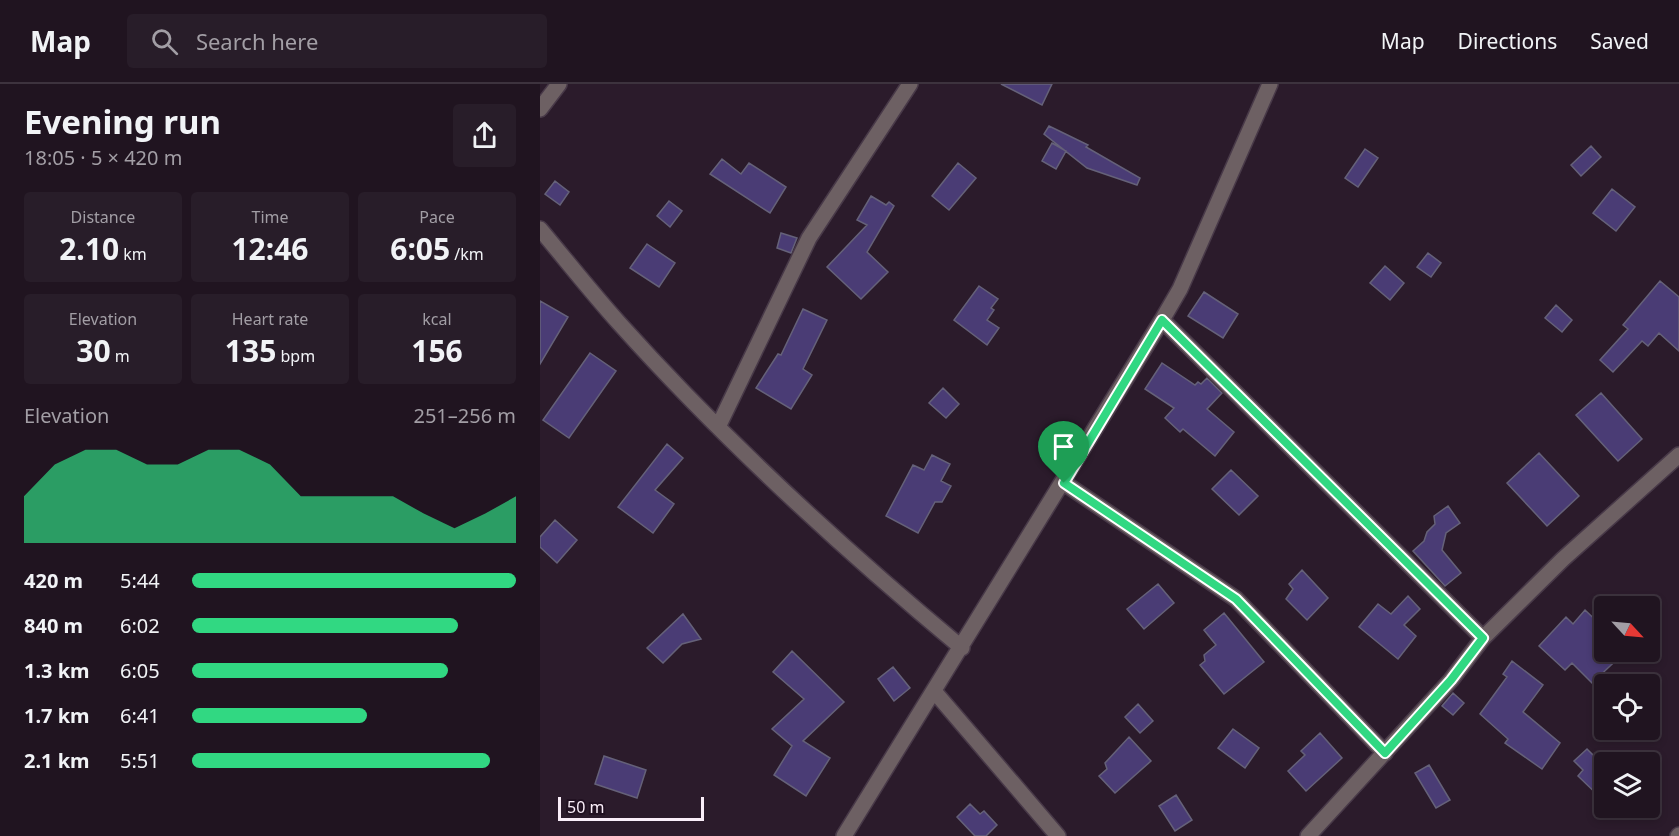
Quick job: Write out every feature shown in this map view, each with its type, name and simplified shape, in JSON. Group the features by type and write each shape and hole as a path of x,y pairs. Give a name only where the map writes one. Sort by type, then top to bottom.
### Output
{"street":[{"path":"540,109 559,84"},
{"path":"718,427 809,238 910,84"},
{"path":"844,836 1064,483 1180,289 1270,84"},
{"path":"540,229 619,323 718,427 890,588 962,648"},
{"path":"1162,320 1483,638"},
{"path":"1308,836 1451,680 1483,638 1563,559 1679,455"},
{"path":"1064,483 1236,599 1385,753"},
{"path":"934,691 1058,836"}],"building":[{"path":"1001,84 1052,84 1042,105"},
{"path":"1049,126 1088,145 1086,147 1140,178 1137,185 1087,168 1044,134"},
{"path":"1052,143 1066,151 1056,169 1042,161"},
{"path":"1591,146 1601,157 1581,176 1571,165"},
{"path":"1365,149 1378,158 1358,187 1345,178"},
{"path":"722,159 741,174 749,163 786,187 770,213 710,174"},
{"path":"958,163 976,178 949,210 932,196"},
{"path":"555,181 569,192 560,205 545,194"},
{"path":"1612,189 1635,207 1616,231 1593,213"},
{"path":"871,196 886,205 889,202 894,206 867,252 888,272 861,299 827,267 867,225 857,220"},
{"path":"669,201 682,211 670,227 657,216"},
{"path":"781,233 797,238 791,253 777,248"},
{"path":"647,244 675,263 659,287 630,268"},
{"path":"1428,253 1441,263 1431,277 1417,267"},
{"path":"1385,266 1404,283 1390,300 1370,283"},
{"path":"1660,281 1679,297 1679,351 1659,333 1648,346 1642,341 1613,372 1600,360 1628,329 1623,325"},
{"path":"979,286 998,299 991,308 994,310 987,320 999,328 987,345 954,320"},
{"path":"1204,292 1238,314 1223,338 1188,316"},
{"path":"540,301 568,317 540,364"},
{"path":"1556,305 1572,320 1562,332 1545,318"},
{"path":"803,309 827,320 803,369 812,375 791,409 756,388 778,354 781,355"},
{"path":"590,353 616,371 569,438 543,420"},
{"path":"1162,363 1195,385 1198,382 1201,384 1207,378 1222,393 1207,409 1234,432 1215,456 1183,429 1180,432 1165,418 1174,408 1145,389"},
{"path":"943,388 959,404 946,418 929,403"},
{"path":"1601,393 1642,439 1618,461 1576,415"},
{"path":"667,444 683,458 655,490 674,504 653,533 618,507"},
{"path":"1539,453 1579,496 1547,526 1507,483"},
{"path":"932,455 950,464 941,481 951,486 942,502 935,502 918,533 886,516 913,465 924,470"},
{"path":"1231,470 1258,496 1239,515 1212,489"},
{"path":"1448,506 1460,523 1446,533 1442,550 1461,573 1445,586 1413,551 1424,541 1427,532 1435,524 1434,516"},
{"path":"555,520 577,540 557,563 540,547 540,537"},
{"path":"1302,570 1328,598 1307,620 1286,599 1293,589 1289,584"},
{"path":"1158,584 1174,603 1144,629 1127,609"},
{"path":"1408,596 1420,609 1404,625 1416,636 1398,659 1359,627 1378,604 1391,614"},
{"path":"1585,610 1594,619 1594,662 1614,662 1602,674 1594,674 1592,683 1572,663 1565,670 1539,646 1566,617 1573,624"},
{"path":"1224,613 1264,662 1224,694 1200,665 1205,661 1204,655 1216,645 1204,630"},
{"path":"683,614 701,639 682,644 663,663 647,648"},
{"path":"792,651 844,702 803,741 830,758 806,796 774,775 792,746 772,729 804,699 773,672"},
{"path":"1512,661 1543,685 1523,712 1560,743 1542,769 1505,743 1508,739 1480,714 1507,677 1503,674"},
{"path":"893,667 910,688 894,701 878,679"},
{"path":"1453,693 1464,703 1453,715 1442,706"},
{"path":"1138,704 1153,721 1140,733 1125,717"},
{"path":"1233,729 1259,748 1245,768 1218,748"},
{"path":"1320,733 1342,758 1306,791 1288,771 1305,755 1301,751"},
{"path":"1129,737 1151,761 1115,793 1099,776 1107,769 1105,763"},
{"path":"1587,749 1594,756 1594,791 1578,776 1583,770 1574,761"},
{"path":"604,756 646,770 637,798 595,784"},
{"path":"1429,765 1450,800 1436,808 1415,773"},
{"path":"1176,795 1192,820 1175,831 1159,806"},
{"path":"970,804 980,814 984,811 997,825 986,836 975,836 957,817"}],"route":[{"path":"1162,320 1483,638 1451,680 1385,753 1236,599 1064,483 1162,320"}]}
